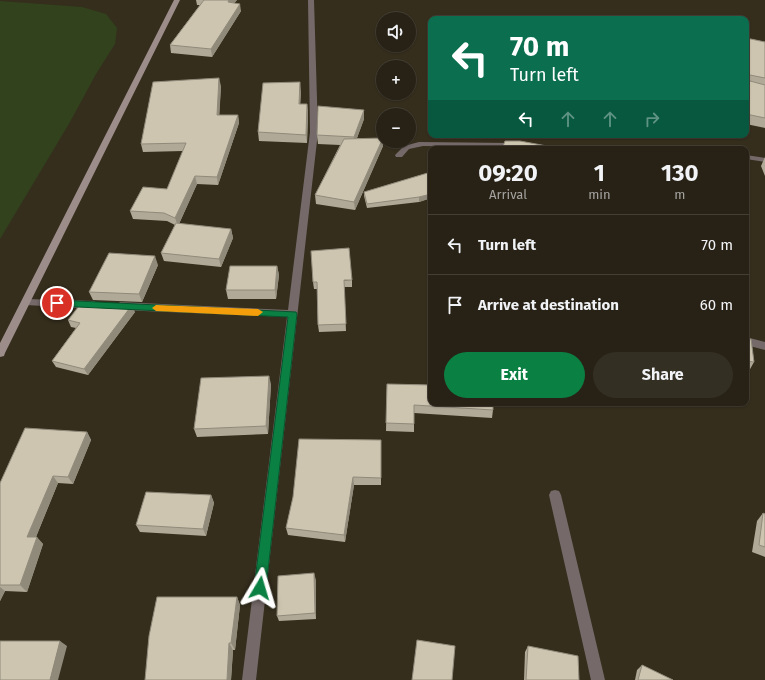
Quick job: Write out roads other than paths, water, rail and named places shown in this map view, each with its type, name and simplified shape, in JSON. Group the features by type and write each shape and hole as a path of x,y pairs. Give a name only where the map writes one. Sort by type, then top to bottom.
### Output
{"main road":[{"path":"0,353 177,0"}],"street":[{"path":"249,680 314,132 311,0"},
{"path":"399,155 404,148 410,145 525,145"},
{"path":"749,157 765,160"},
{"path":"26,302 292,314"},
{"path":"749,342 765,346"},
{"path":"555,495 598,680"}]}
